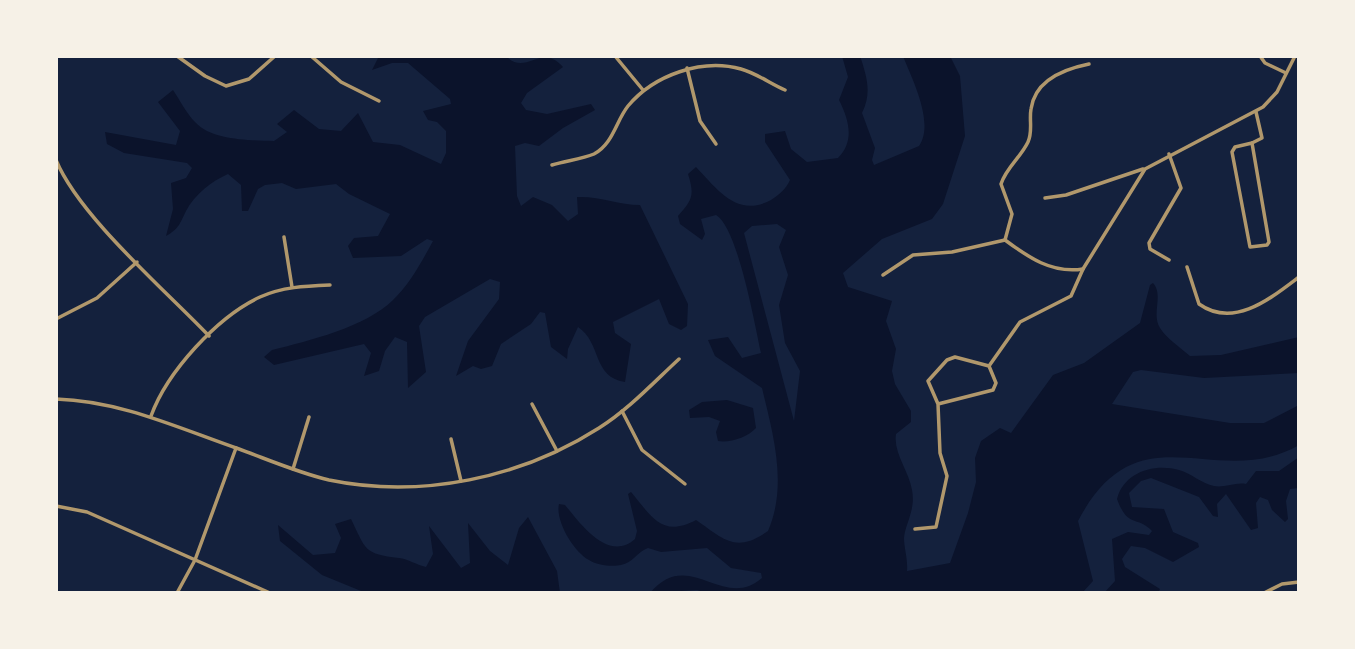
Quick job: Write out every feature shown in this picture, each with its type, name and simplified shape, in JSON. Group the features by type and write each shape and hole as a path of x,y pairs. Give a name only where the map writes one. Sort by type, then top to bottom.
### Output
{"street":[{"path":"177,56 205,76 226,86 249,79 275,56"},
{"path":"311,56 341,82 379,102"},
{"path":"615,56 643,90"},
{"path":"1260,56 1265,63 1286,73"},
{"path":"1045,198 1066,195 1108,178 1145,169 1169,154 1256,112 1270,101 1295,56"},
{"path":"1005,240 1012,214 1001,184 1028,143 1031,105 1042,87 1055,75 1068,68 1089,64"},
{"path":"552,164 595,153 609,141 627,107 643,90 687,68 713,65 742,69 785,90"},
{"path":"687,68 700,121 716,144"},
{"path":"1252,143 1269,242 1259,247 1248,244 1232,152 1235,147 1262,138 1256,112"},
{"path":"1169,154 1181,188 1149,243 1150,249 1170,260"},
{"path":"56,160 74,192 209,337"},
{"path":"989,366 1020,322 1071,296 1083,269 1145,169"},
{"path":"284,237 292,287"},
{"path":"1005,240 1021,253 1051,268 1067,271 1083,269"},
{"path":"883,275 913,255 952,252 1005,240"},
{"path":"56,319 97,298 137,262"},
{"path":"1187,267 1199,304 1220,313 1253,308 1299,277"},
{"path":"151,416 167,382 209,337 250,302 292,287 330,285"},
{"path":"915,529 936,527 947,482 940,453 938,404 929,381 947,360 960,357 989,366"},
{"path":"56,399 108,404 151,416 293,469 333,480 379,485 433,485 508,471 557,451 622,411 679,359"},
{"path":"938,404 993,390 996,383 989,366"},
{"path":"531,404 557,451"},
{"path":"622,411 642,450 685,484"},
{"path":"293,469 309,417"},
{"path":"451,439 461,481"},
{"path":"177,593 195,560 236,448"},
{"path":"56,506 87,512 270,593"},
{"path":"1264,593 1282,584 1299,582"}],"water":[{"path":"379,56 506,56 520,63 548,58 563,67 527,93 521,103 526,110 547,114 591,104 595,110 563,128 539,146 525,143 515,146 517,196 521,206 533,197 552,205 568,221 578,214 577,197 640,205 688,304 687,326 681,330 669,324 659,299 613,322 615,333 631,344 625,382 607,374 591,342 578,327 568,349 567,359 551,347 545,313 540,312 531,324 501,344 492,366 481,369 473,366 456,376 468,341 499,299 500,282 490,279 425,317 419,326 426,372 408,388 407,342 395,337 385,351 379,371 364,376 371,353 364,344 274,365 264,357 272,350 352,325 382,310 405,287 433,241 427,239 401,256 353,258 348,246 354,238 378,236 390,214 349,194 336,184 296,189 282,183 265,185 258,189 248,211 242,211 241,185 228,174 199,194 176,228 166,236 173,209 171,183 186,178 192,168 187,163 124,153 107,144 105,132 176,145 180,131 158,102 173,90 195,122 221,136 274,141 287,132 277,124 294,110 319,129 341,131 358,113 373,142 400,145 441,164 446,153 446,131 437,122 428,120 423,111 451,104 450,99 408,63 392,63 372,70"},
{"path":"842,56 860,56 867,85 867,99 862,113 875,148 872,160 874,165 919,146 923,136 925,125 920,101 903,56 950,56 960,76 965,136 943,204 932,219 882,239 843,273 848,287 892,301 886,321 896,349 892,371 895,384 911,411 911,422 896,434 899,455 913,497 904,538 907,571 950,563 976,482 975,458 981,441 1000,428 1011,433 1053,375 1084,363 1140,323 1150,285 1153,283 1157,293 1160,328 1190,356 1221,355 1299,337 1299,373 1204,378 1141,370 1133,372 1112,404 1230,423 1264,423 1299,405 1299,445 1268,457 1238,461 1180,457 1153,459 1127,467 1102,486 1078,521 1093,581 1082,593 707,593 697,590 650,593 664,580 678,576 734,588 748,586 762,578 761,573 731,568 707,548 661,552 648,548 629,562 617,566 596,563 583,556 563,527 559,504 565,505 596,538 615,546 625,545 635,539 637,531 628,494 631,492 652,517 666,526 684,525 696,520 722,538 738,543 757,538 768,531 774,514 778,478 774,441 762,388 715,356 708,340 728,337 742,358 761,353 738,257 724,224 716,215 701,219 705,234 702,240 680,224 678,216 691,197 688,174 696,167 720,192 738,204 759,205 782,192 790,180 765,142 765,134 785,131 791,149 807,162 838,158 847,145 849,130 839,100 848,77","holes":["777,224 786,230 779,247 788,275 779,305 785,343 800,371 794,421 744,233 752,226"]},
{"path":"727,400 753,408 756,428 738,439 718,441 716,432 720,421 709,417 690,418 689,410 702,402"},
{"path":"1299,457 1299,488 1290,489 1286,501 1288,519 1285,522 1272,510 1268,500 1260,497 1256,503 1258,528 1251,530 1226,494 1217,504 1218,517 1213,516 1199,497 1151,478 1141,481 1129,493 1132,507 1164,509 1173,532 1198,543 1199,547 1173,562 1145,548 1131,546 1122,559 1125,567 1160,589 1158,593 1104,593 1115,581 1112,539 1128,532 1149,535 1152,531 1129,518 1117,499 1126,482 1133,476 1150,469 1169,468 1183,471 1214,486 1246,484 1256,471 1279,471"},
{"path":"528,517 557,571 560,593 366,593 322,575 280,541 278,525 313,555 335,553 341,538 335,524 351,519 364,544 372,552 426,567 433,554 429,526 461,568 470,563 468,523 490,551 508,565 519,528"}]}
